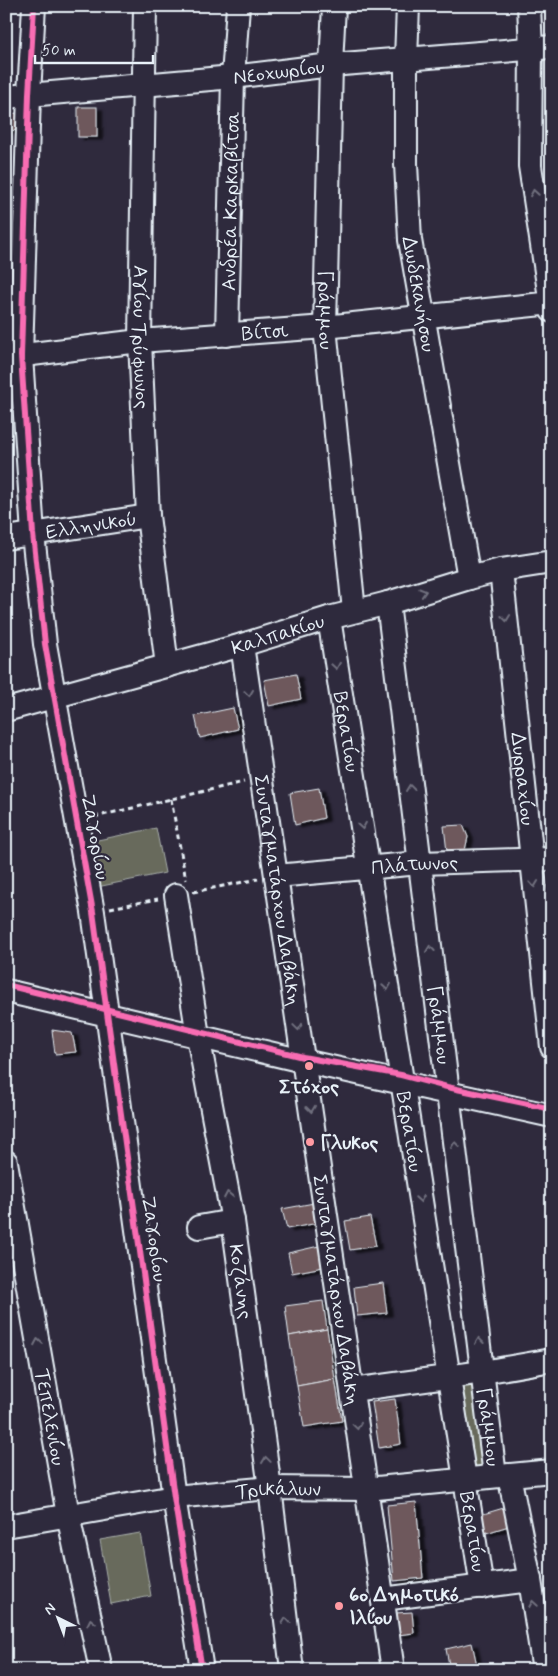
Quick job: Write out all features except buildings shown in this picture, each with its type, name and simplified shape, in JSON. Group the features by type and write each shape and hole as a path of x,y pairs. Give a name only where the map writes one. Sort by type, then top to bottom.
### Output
{"street":[{"name":"Ζαγορίου","path":"34,6 14,356 45,644 93,912 174,1497 202,1670"},
{"name":"Αγίου Τρύφωνος","path":"145,6 140,341 148,516 167,666"},
{"name":"Ανδρέα Καρκαβίτσα","path":"226,335 233,77 238,6"},
{"name":"Γράμμου","path":"334,6 324,327 354,610"},
{"name":"Δωδεκανήσου","path":"408,6 406,59 407,197 410,240 469,578"},
{"path":"529,6 541,48 530,166 551,305"},
{"name":"Νεοχωρίου","path":"6,97 233,77 331,65 541,48"},
{"name":"Βίτσι","path":"14,356 140,341 324,327 551,305"},
{"name":"Ελληνικού","path":"6,538 148,516"},
{"name":"Καλπακίου","path":"6,710 242,645 354,610 388,603 469,578 502,570 552,562"},
{"name":"Δυρραχίου","path":"502,570 541,859 552,1047"},
{"name":"Γράμμου","path":"388,603 483,1372 502,1476 530,1580 544,1670"},
{"name":"Βερατίου","path":"329,618 482,1587"},
{"name":"Συνταγματάρχου Δαβάκη","path":"242,645 394,1670"},
{"name":"Πλάτωνος","path":"276,876 420,863 541,859"},
{"name":"Κοζάνης","path":"181,889 198,1036 233,1221 270,1488 292,1670"},
{"path":"6,991 304,1061 552,1116"},
{"name":"Τεπελενίου","path":"6,1162 9,1195 68,1515 101,1670"},
{"path":"198,1227 233,1221"},
{"path":"352,1390 483,1372 552,1360"},
{"name":"Τρικάλων","path":"6,1526 174,1497 270,1488 367,1489 552,1470"},
{"path":"383,1599 530,1580"}],"path":[{"path":"76,822 262,778"},
{"path":"171,799 181,889"}],"green space":[{"path":"156,828 165,873 97,887 88,842"},
{"path":"474,1382 486,1467 468,1469 456,1385"},
{"path":"140,1533 151,1596 111,1604 100,1540"}],"cycle path":[{"path":"34,6 29,94 21,356 33,534 45,644 93,912 174,1497 202,1670"},
{"path":"6,985 303,1057 401,1075 447,1087 552,1109"}],"place":[{"name":"Στόχος","path":"309,1066"},
{"name":"Γλυκος","path":"310,1142"},
{"name":"6ο Δημοτικό Ιλίου","path":"339,1606"}]}
